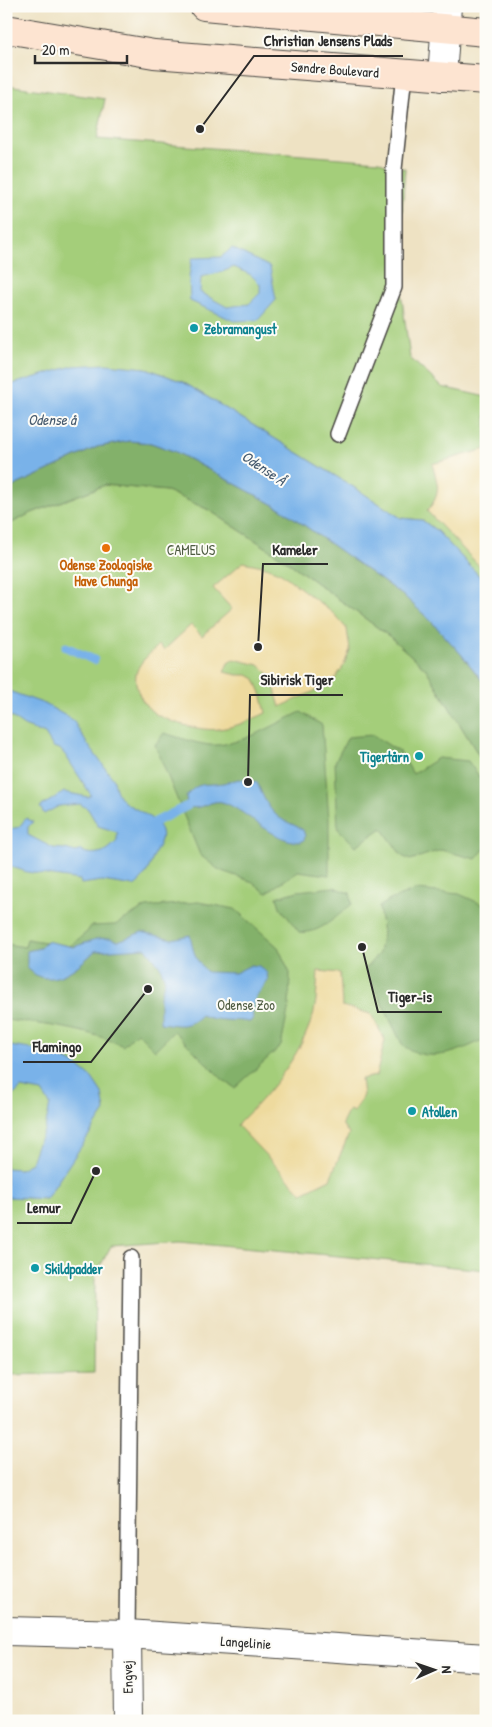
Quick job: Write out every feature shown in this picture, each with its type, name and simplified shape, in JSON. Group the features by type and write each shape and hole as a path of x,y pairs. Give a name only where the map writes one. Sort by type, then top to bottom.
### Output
{"main road":[{"path":"204,6 446,18 486,32"},
{"name":"Søndre Boulevard","path":"6,29 154,54 486,80"}],"street":[{"path":"442,77 446,18"},
{"name":"Langelinie","path":"6,1631 127,1634 486,1658"},
{"name":"Engvej","path":"127,1634 128,1721"}],"lane":[{"path":"338,434 394,287 394,169 404,74"},
{"path":"127,1634 131,1258"}],"green space":[{"path":"6,85 105,99 97,139 379,161 394,169 405,168 398,270 410,358 442,387 486,397 486,583 437,531 422,520 401,518 183,382 146,368 6,386"},
{"path":"129,441 151,443 176,452 280,508 405,597 431,621 461,654 486,686 486,767 426,669 389,636 284,559 209,510 167,491 105,485 29,514 6,526 6,490 97,447"},
{"name":"Odense Zoo","path":"105,485 167,491 209,510 284,559 389,636 426,669 486,767 486,1270 180,1241 111,1246 95,1276 94,1373 6,1375 6,526 29,514"},
{"path":"301,712 322,725 329,819 329,875 298,871 266,893 253,882 219,870 200,855 155,745 164,733 209,745 220,745 244,739"},
{"path":"373,735 401,753 413,774 438,758 468,761 486,786 486,847 476,859 441,850 410,860 402,856 382,828 356,846 338,829 335,762 348,737"},
{"path":"334,887 350,893 352,904 327,924 314,931 299,932 280,907 277,897 298,891"},
{"path":"416,890 459,894 486,906 486,989 483,991 486,1005 486,1038 447,1054 421,1054 403,1046 365,969 379,953 383,933 379,907 390,900"},
{"path":"198,902 235,909 278,947 290,973 289,1006 281,1046 235,1088 222,1079 174,1031 155,1050 137,1032 123,1046 80,1031 6,1020 6,944 25,947 27,939 70,946 87,932 91,926 115,925 146,907"}],"sand":[{"path":"486,449 486,573 427,511 437,494 436,478 432,464"},
{"path":"243,562 263,566 281,573 334,614 347,629 350,650 343,667 332,683 280,707 271,676 259,665 234,659 228,663 224,672 248,675 255,679 266,713 237,725 212,730 185,725 159,716 149,708 139,693 136,676 139,667 146,657 159,645 164,650 191,625 202,636 232,609 213,588"},
{"path":"318,971 340,973 342,1006 371,1014 385,1040 376,1076 361,1079 363,1095 354,1112 349,1110 342,1124 349,1134 330,1179 302,1193 237,1125 272,1087 301,1044 314,1012"}],"water":[{"path":"232,248 270,267 276,300 258,320 234,321 190,301 189,277 192,258 221,257","holes":["234,267 251,275 260,284 260,293 249,304 227,307 200,292 201,277"]},
{"name":"Odense å","path":"106,364 146,368 183,382 401,518 422,520 437,531 486,583 486,685 431,621 405,597 280,508 176,452 151,443 129,441 97,447 6,490 6,386 73,366"},
{"path":"6,690 45,704 73,720 86,742 114,780 121,799 155,821 159,827 162,833 161,840 146,874 134,886 102,881 81,884 80,880 27,872 6,865 6,830 19,827 26,818 33,822 28,827 28,835 53,848 76,852 81,850 92,854 105,851 117,841 117,832 98,826 88,809 80,804 59,806 44,814 40,807 64,792 88,797 91,795 66,756 60,749 53,747 45,734 24,726 6,715"},
{"path":"239,779 257,782 271,810 280,818 303,830 304,840 301,842 291,841 281,837 225,803 215,802 196,808 187,806 186,797 194,788"},
{"path":"142,932 172,939 190,935 197,959 207,972 235,973 251,965 259,966 267,973 268,981 254,1002 253,1018 250,1022 213,1019 201,1015 191,1022 182,1025 160,1023 160,996 165,980 160,966 146,948 95,951 70,971 55,977 40,977 27,968 27,951 40,948 46,941 74,947 96,939 110,938 118,941"},
{"path":"6,1047 45,1051 74,1063 92,1078 102,1093 105,1111 46,1199 6,1197 6,1168 20,1169 31,1163 45,1129 50,1104 42,1092 21,1088 6,1102"}],"waterway":[{"path":"66,647 94,660"},
{"path":"155,822 187,806"}],"place":[{"name":"Christian Jensens Plads","path":"200,129"},
{"name":"Zebramangust","path":"194,328"},
{"name":"Odense Zoologiske Have Chunga","path":"106,548"},
{"name":"Kameler","path":"258,647"},
{"name":"Tigertårn","path":"419,756"},
{"name":"Sibirisk Tiger","path":"248,782"},
{"name":"Tiger-is","path":"362,947"},
{"name":"Flamingo","path":"148,989"},
{"name":"Atollen","path":"412,1111"},
{"name":"Lemur","path":"96,1171"},
{"name":"Skildpadder","path":"35,1268"}],"water label":[{"name":"Odense Å","path":"264,468"}],"park label":[{"name":"CAMELUS","path":"191,549"}]}
